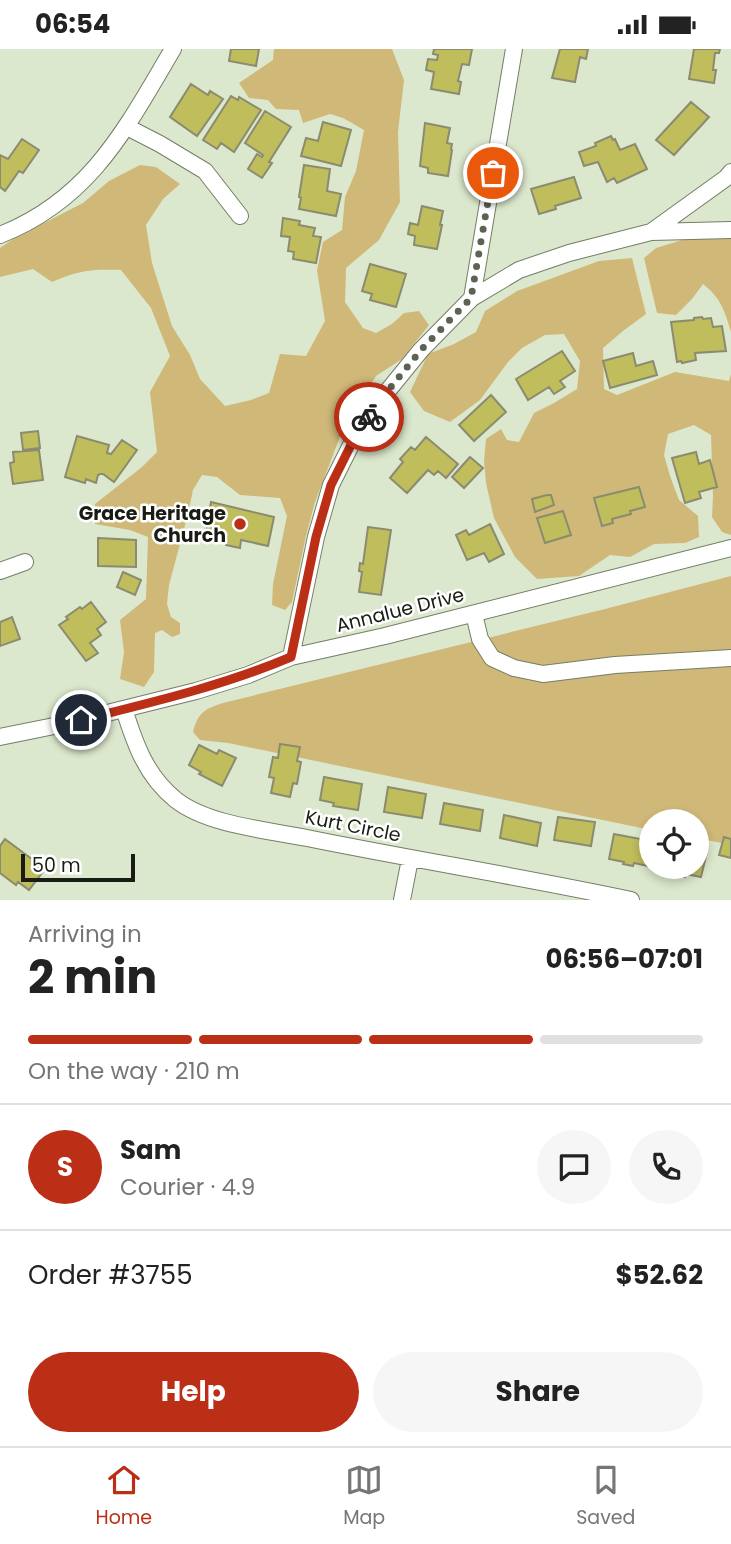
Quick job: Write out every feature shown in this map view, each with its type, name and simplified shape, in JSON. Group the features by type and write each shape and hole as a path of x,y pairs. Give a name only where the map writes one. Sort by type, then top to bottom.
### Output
{"street":[{"path":"0,235 45,212 74,191 127,127 173,49"},
{"path":"471,298 514,49"},
{"path":"127,127 160,143 205,171 240,216"},
{"path":"651,232 726,178 731,171"},
{"path":"291,657 316,537 331,485 355,437 421,350 471,298 519,271 569,253 651,232 731,230"},
{"name":"Annalue Drive","path":"0,737 196,691 248,675 291,657 474,614 731,548"},
{"path":"0,571 25,562"},
{"path":"474,614 480,639 492,658 514,669 543,674 731,658"},
{"name":"Kurt Circle","path":"124,709 135,743 150,773 176,800 193,811 220,820 410,859 631,900"},
{"path":"402,900 410,859"}],"shaded area":[{"path":"274,49 392,49 404,80 398,132 400,202 379,240 346,268 345,302 363,328 376,333 404,313 419,311 429,325 402,359 376,376 341,434 315,502 292,602 285,610 272,605 273,584 287,516 280,498 240,495 217,477 202,475 193,490 169,585 167,604 171,617 180,623 180,634 172,637 162,630 155,633 154,672 144,687 120,679 124,652 120,620 146,599 148,537 130,530 95,524 95,504 157,452 150,392 170,356 151,308 121,270 86,271 52,282 33,269 0,277 0,248 83,203 109,181 140,165 156,167 180,184 163,199 146,225 152,263 172,326 190,355 200,379 225,406 269,393 280,354 306,356 325,321 317,270 323,242 342,230 345,197 356,171 364,130 330,114 303,123 299,110 276,109 268,100 249,98 239,83 273,60"},
{"path":"692,237 731,238 731,332 721,305 703,284 676,315 657,313 644,258 656,248"},
{"path":"632,258 646,314 603,348 604,389 617,395 675,372 729,381 731,374 731,535 722,532 712,517 711,435 694,425 668,434 664,455 679,500 698,516 699,537 685,543 654,544 630,557 610,555 579,576 537,579 515,557 494,518 486,483 486,439 501,429 507,440 519,442 534,413 577,389 580,361 564,334 545,335 522,348 480,400 450,422 424,411 410,392 428,354 476,332 485,311 517,291 599,261"},
{"path":"731,576 731,845 709,840 709,809 639,809 639,828 228,743 200,740 193,732 203,713 223,703"}],"building":[{"path":"231,49 259,49 256,66 229,61"},
{"path":"434,49 472,49 469,65 462,64 458,81 461,82 459,94 431,89 434,72 426,70 428,59 437,60 438,55 433,54"},
{"path":"560,49 588,49 586,59 580,57 575,82 552,78"},
{"path":"694,49 720,49 719,53 715,53 714,83 689,79"},
{"path":"191,84 208,95 210,91 223,99 197,136 170,117"},
{"path":"231,96 238,100 239,97 261,110 234,152 221,143 217,149 203,140"},
{"path":"691,102 709,117 674,155 656,140"},
{"path":"265,111 291,127 262,178 248,169 257,154 262,157 263,155 245,143"},
{"path":"323,122 351,130 341,166 301,156 306,138 318,141"},
{"path":"425,123 450,128 447,143 452,144 452,150 448,176 428,173 428,168 420,166"},
{"path":"611,136 620,150 635,144 647,169 617,183 614,178 607,182 598,162 584,166 579,152 596,146 595,143"},
{"path":"22,139 39,150 23,173 19,171 5,191 0,187 0,155 8,159"},
{"path":"304,165 330,169 327,191 341,194 336,216 299,209"},
{"path":"574,177 581,198 539,214 531,189"},
{"path":"422,206 443,211 437,249 414,245 415,236 408,234 410,223 418,225"},
{"path":"283,218 300,221 299,225 315,228 313,236 321,237 316,263 293,259 294,252 288,251 290,237 281,236"},
{"path":"370,264 406,274 396,307 370,300 372,294 362,291"},
{"path":"711,318 713,327 722,326 726,351 695,353 696,360 677,362 671,322"},
{"path":"562,351 575,371 560,381 565,387 554,394 549,387 528,400 516,379"},
{"path":"633,353 636,366 653,361 657,375 610,388 603,361"},
{"path":"491,395 506,412 474,441 459,425"},
{"path":"38,431 40,448 23,450 21,433"},
{"path":"77,436 109,445 107,453 111,454 122,440 137,450 114,482 100,474 96,483 86,479 85,483 65,477"},
{"path":"426,437 458,464 446,478 438,471 434,475 428,470 407,493 390,478 403,462 400,459 411,447 415,450"},
{"path":"39,450 43,480 13,484 10,463 14,462 13,452"},
{"path":"696,452 699,464 710,460 717,487 699,492 701,498 685,503 672,458"},
{"path":"470,457 483,468 464,488 452,477"},
{"path":"639,487 645,507 630,511 631,514 612,519 613,523 602,526 594,498"},
{"path":"551,495 554,505 535,512 532,499"},
{"name":"Grace Heritage Church","path":"211,502 274,517 268,546 241,540 240,548 226,545 227,537 206,532"},
{"path":"563,511 571,535 545,543 537,518"},
{"path":"490,524 504,554 489,562 484,553 467,560 456,535 466,530 469,535"},
{"path":"368,527 391,530 381,595 359,592 362,572 359,571 360,563 363,564"},
{"path":"98,538 136,540 136,567 98,566"},
{"path":"123,572 141,580 135,595 117,587"},
{"path":"91,602 106,622 97,629 101,635 90,643 98,653 86,661 59,625 68,619 66,617"},
{"path":"12,617 20,639 0,646 0,622"},
{"path":"280,744 300,747 297,761 301,762 297,784 293,783 290,797 271,793 274,778 269,777 273,757 278,758"},
{"path":"199,745 217,754 219,750 236,758 222,786 199,774 201,772 189,765"},
{"path":"324,777 362,784 358,810 333,806 334,803 320,800"},
{"path":"388,787 426,794 422,818 384,812"},
{"path":"444,803 483,810 480,831 440,824"},
{"path":"504,815 541,823 537,846 500,838"},
{"path":"558,817 595,822 591,846 554,840"},
{"path":"614,834 639,839 639,864 634,863 633,866 609,859"},
{"path":"724,837 731,839 731,858 719,855"},
{"path":"5,839 45,869 29,890 18,882 16,885 0,873 0,846"}],"way so far":[{"path":"369,417 421,350 471,298 493,173"}],"place":[{"name":"Grace Heritage Church","path":"240,524"}],"route":[{"path":"81,720 196,691 248,675 291,657 316,537 331,485 355,437 369,417"}]}
